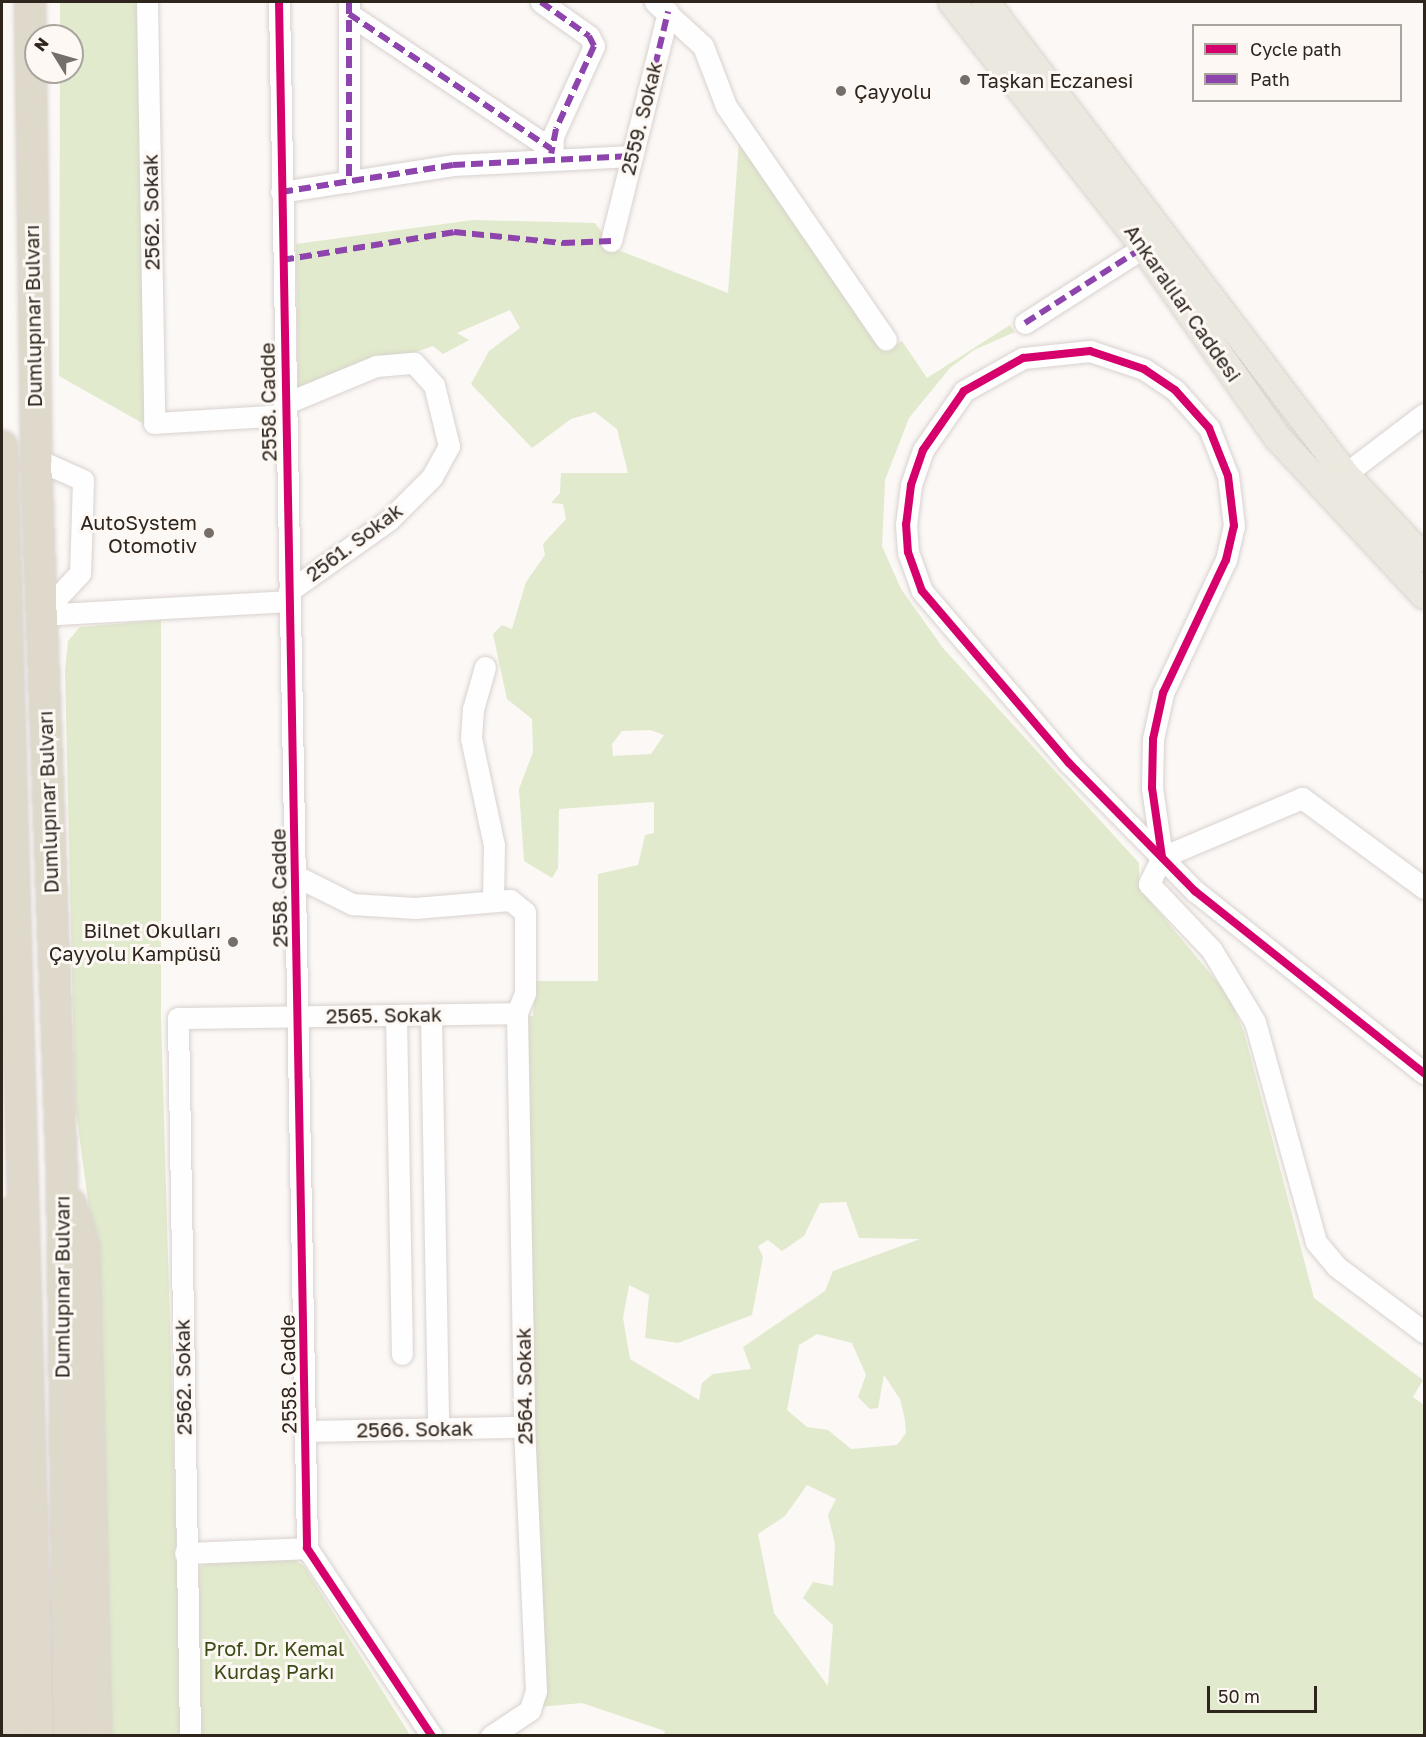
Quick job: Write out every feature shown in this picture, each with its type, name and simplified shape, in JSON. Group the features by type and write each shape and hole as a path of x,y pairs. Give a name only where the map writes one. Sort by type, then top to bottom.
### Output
{"highway":[{"name":"Dumlupınar Bulvarı","path":"30,2 33,24"},
{"name":"Dumlupınar Bulvarı","path":"48,2 48,24"},
{"name":"Dumlupınar Bulvarı","path":"36,84 36,459 62,1174 62,1381 69,1736"},
{"name":"Dumlupınar Bulvarı","path":"2,446 9,1007 28,1375 38,1736"},
{"path":"12,1736 2,1256 19,1166"},
{"path":"62,1174 84,1247 96,1736"}],"main road":[{"name":"Ankaralılar Caddesi","path":"952,2 1033,80 1345,474 1425,558"},
{"name":"Ankaralılar Caddesi","path":"985,2 1033,80 1144,248 1278,438 1322,490 1425,595"},
{"path":"1322,490 1345,474"}],"street":[{"name":"2562. Sokak","path":"147,2 154,423 284,409"},
{"name":"2558. Cadde","path":"279,2 284,409 296,876 307,1548"},
{"path":"541,2 590,36 594,46 551,154"},
{"path":"662,7 703,46 726,106 886,340"},
{"name":"2559. Sokak","path":"611,241 654,66 662,7"},
{"path":"349,8 349,182"},
{"path":"349,8 551,154"},
{"path":"281,192 453,165 551,154 632,156"},
{"path":"1025,323 1144,248"},
{"path":"1425,1073 1259,945 1162,857 1069,763 932,608 911,566 907,510 926,445 964,391 1023,358 1090,351 1152,374 1209,428 1228,476 1234,525 1226,560 1163,693 1153,739 1152,788 1162,857 1149,884 1211,949 1255,1022 1316,1242 1337,1267 1425,1332"},
{"name":"2561. Sokak","path":"284,409 376,366 414,363 434,385 449,446 438,469 399,511 289,596"},
{"path":"1345,474 1425,414"},
{"path":"36,459 82,480 80,573 40,615"},
{"path":"40,615 289,596"},
{"path":"296,876 342,902 365,906 423,907 493,899 494,845 471,738 473,709 485,667"},
{"path":"1162,857 1302,798 1425,888"},
{"name":"2564. Sokak","path":"491,1736 530,1710 536,1691 524,1427 517,1012 525,993 525,912 510,900 493,899"},
{"name":"2565. Sokak","path":"178,1018 517,1012"},
{"path":"431,1014 438,1429"},
{"path":"396,1015 402,1354"},
{"name":"2562. Sokak","path":"178,1018 185,1553 190,1736"},
{"name":"2566. Sokak","path":"306,1431 524,1427"},
{"path":"185,1553 307,1548 432,1736"}],"green space":[{"path":"60,2 137,2 149,354 144,424 59,376 60,84 84,84 84,24 60,24"},
{"path":"739,141 885,350 902,341 927,378 1010,325 1015,332 974,350 950,368 909,418 885,480 882,546 901,589 943,648 1139,863 1139,888 1228,995 1244,1032 1314,1298 1423,1380 1413,1397 1424,1405 1424,1735 664,1736 665,1731 582,1703 538,1707 522,1017 533,1016 535,981 598,981 598,874 638,865 645,835 654,833 654,802 559,809 558,868 552,878 524,861 519,789 533,752 532,719 507,699 493,634 502,625 512,629 526,582 545,555 543,544 566,519 563,504 551,503 560,493 561,473 628,473 617,429 595,412 571,419 532,448 471,384 489,351 520,328 510,310 457,333 469,340 443,354 433,346 298,393 296,244 473,220 595,223 613,248 728,293","holes":["650,730 664,735 651,754 613,756 612,744 622,731","846,1202 859,1238 920,1239 833,1271 825,1291 743,1347 751,1369 713,1374 702,1383 699,1400 630,1359 623,1318 629,1285 649,1295 645,1338 678,1343 752,1315 763,1257 758,1246 768,1240 782,1251 804,1236 820,1203","817,1334 852,1343 866,1375 858,1397 870,1409 878,1408 884,1375 900,1399 905,1420 906,1433 897,1445 851,1449 828,1430 807,1427 787,1410 799,1345","807,1485 836,1499 828,1515 835,1544 833,1586 813,1582 803,1598 833,1625 828,1686 774,1613 758,1534 785,1516"]},
{"path":"161,620 161,1016 182,1735 106,1735 93,1239 75,1104 65,670 68,641 80,627"},
{"name":"Prof. Dr. Kemal Kurdaş Parkı","path":"293,1559 304,1566 410,1735 198,1735 199,1568 206,1563"}],"marked path":[{"path":"349,2 349,182"},
{"path":"541,2 589,36 594,46 556,129 551,154"},
{"path":"655,66 668,12"},
{"path":"349,14 550,148"},
{"path":"281,192 453,165 632,156"},
{"path":"282,260 454,232 563,243 611,241"},
{"path":"1025,323 1144,247"}],"cycle path":[{"path":"279,2 307,1548 432,1736"},
{"path":"1162,857 1152,788 1153,739 1163,693 1226,560 1234,526 1228,476 1209,428 1175,390 1144,369 1090,351 1023,358 964,391 923,450 911,485 906,524 908,552 922,591 1069,763 1195,891 1424,1073"}],"place":[{"name":"Taşkan Eczanesi","path":"965,80"},
{"name":"Çayyolu","path":"841,91"},
{"name":"AutoSystem Otomotiv","path":"209,533"},
{"name":"Bilnet Okulları Çayyolu Kampüsü","path":"233,942"}]}
